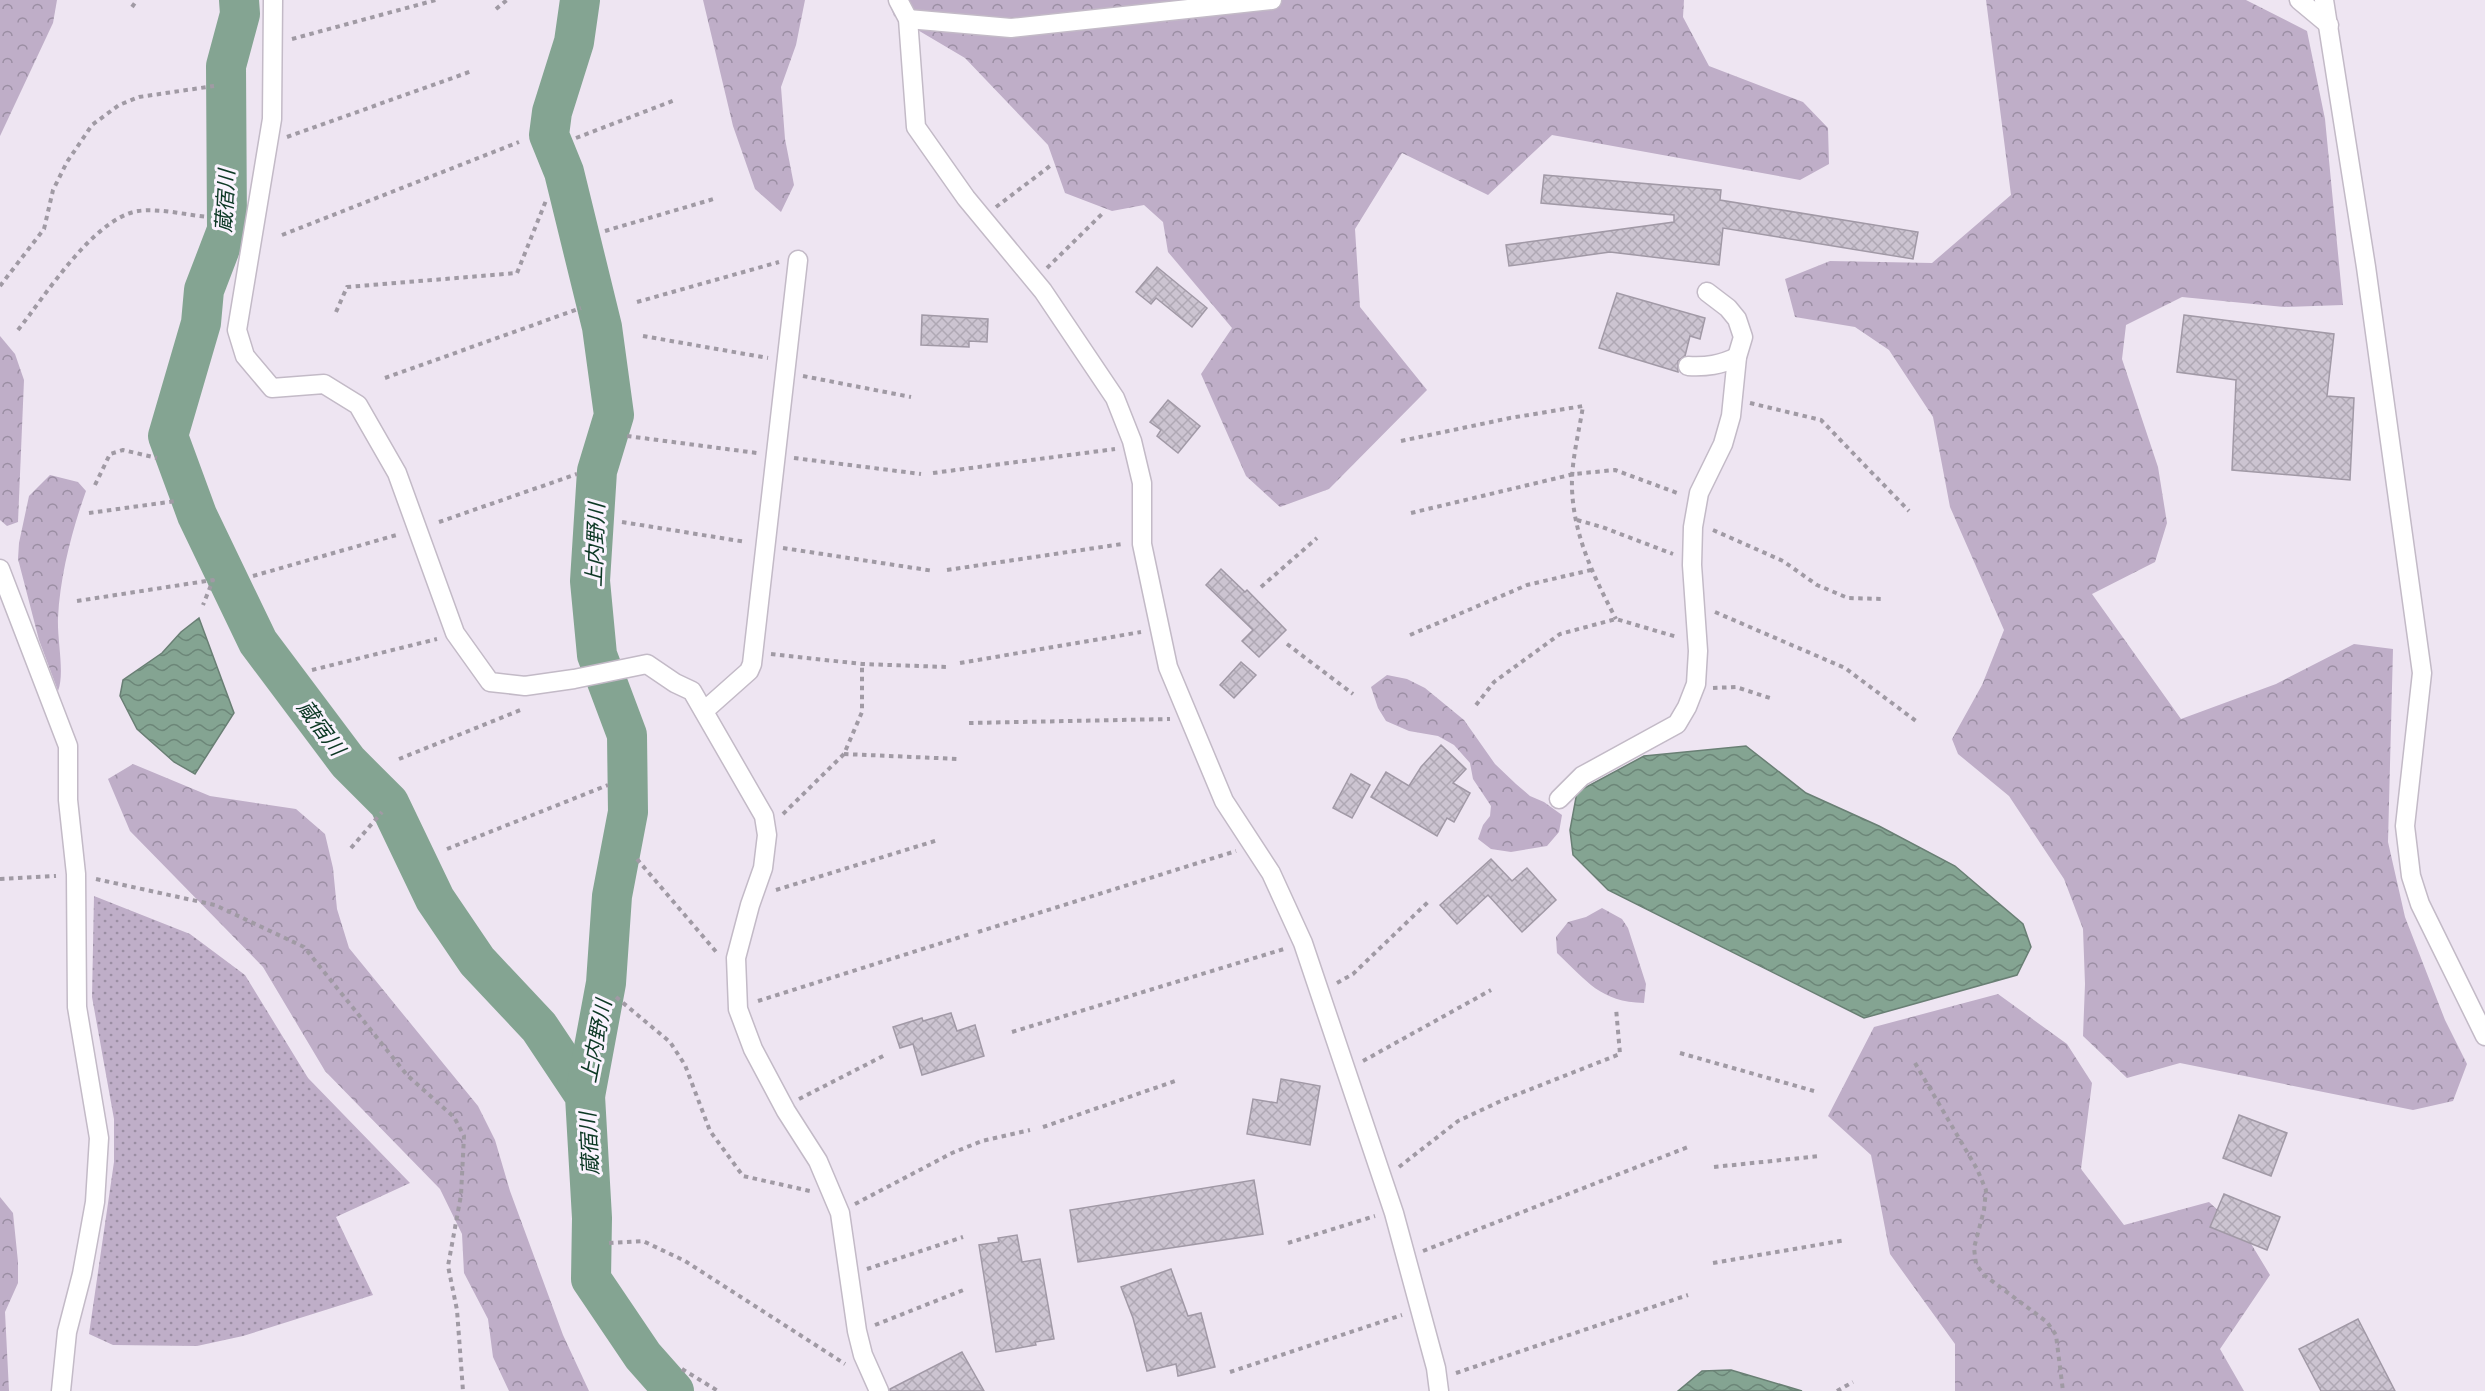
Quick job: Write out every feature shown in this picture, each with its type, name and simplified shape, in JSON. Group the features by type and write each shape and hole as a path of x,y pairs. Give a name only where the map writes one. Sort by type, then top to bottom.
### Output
{"street":[{"path":"273,0 272,119 237,330 245,356 272,388 324,384 358,405 397,473 455,633 490,682 525,686 574,679 647,664 675,683 692,691 764,816 767,835 763,868 736,958 738,1009 753,1049 786,1112 818,1161 840,1213 857,1331 863,1355 879,1391"},
{"path":"898,0 908,19 916,127 966,198 1043,291 1115,398 1132,441 1142,483 1142,544 1168,667 1224,801 1270,873 1303,943 1394,1213 1436,1368 1439,1391"},
{"path":"908,19 1011,28 1272,0"},
{"path":"2299,0 2328,25"},
{"path":"2324,0 2366,267 2422,673 2406,826 2411,876 2420,904 2485,1036"},
{"path":"704,711 749,671 752,664 790,261"},
{"path":"1559,799 1582,776 1677,724 1696,684 1698,651 1692,565 1693,527 1699,493 1723,444 1731,417 1737,357 1743,337 1737,319 1728,308 1707,292"},
{"path":"1688,366 1721,365 1737,357"},
{"path":"0,569 68,746 68,800 76,874 77,1007 99,1138 95,1202 82,1274 67,1332 61,1391"}],"path":[{"path":"132,7 137,0"},
{"path":"288,40 436,0"},
{"path":"496,9 507,0"},
{"path":"281,139 472,71"},
{"path":"0,286 44,229 53,190 67,162 92,125 119,105 139,97 214,86"},
{"path":"576,138 675,100"},
{"path":"282,235 519,142"},
{"path":"991,211 1050,166"},
{"path":"336,312 347,287 517,273 547,198"},
{"path":"605,231 717,198"},
{"path":"18,330 88,241 120,218 136,211 152,210 208,218"},
{"path":"1042,273 1104,212"},
{"path":"637,302 790,261"},
{"path":"385,378 581,309"},
{"path":"643,336 775,359"},
{"path":"796,374 911,397"},
{"path":"1743,402 1821,420 1909,511"},
{"path":"1401,441 1510,418 1583,406 1572,488 1580,543 1616,619"},
{"path":"627,436 763,454"},
{"path":"933,473 1116,448"},
{"path":"95,485 110,454 123,450 157,458"},
{"path":"785,456 921,474"},
{"path":"1411,513 1574,474 1615,470 1683,495"},
{"path":"439,522 577,474"},
{"path":"89,513 176,501"},
{"path":"1577,520 1602,527 1682,558"},
{"path":"622,522 753,543"},
{"path":"1704,526 1783,561 1817,585 1848,598 1884,599"},
{"path":"253,576 406,533"},
{"path":"1261,587 1317,538"},
{"path":"947,570 1132,542"},
{"path":"775,547 934,570"},
{"path":"1410,634 1527,585 1591,570"},
{"path":"77,601 213,580 203,605"},
{"path":"1706,608 1845,668 1916,721"},
{"path":"1476,705 1494,682 1560,634 1616,619 1686,640"},
{"path":"960,663 1150,630"},
{"path":"312,670 444,638"},
{"path":"1287,644 1353,694"},
{"path":"762,653 862,664 947,667"},
{"path":"776,821 844,754 862,712 862,664"},
{"path":"1704,688 1737,687 1773,699"},
{"path":"399,759 523,708"},
{"path":"969,723 1174,718"},
{"path":"844,754 959,759"},
{"path":"447,849 608,785"},
{"path":"351,848 382,812"},
{"path":"774,891 938,840"},
{"path":"978,932 1239,850"},
{"path":"637,859 723,959"},
{"path":"0,879 76,874 215,905 304,947 407,1075 454,1117 464,1136 461,1195 448,1266 457,1310 463,1391"},
{"path":"1329,987 1353,974 1428,902"},
{"path":"754,1002 970,934"},
{"path":"1012,1032 1291,947"},
{"path":"1357,1064 1491,990"},
{"path":"616,997 670,1042 685,1065 710,1131 743,1176 816,1193"},
{"path":"1397,1169 1458,1121 1503,1100 1620,1054 1616,1008"},
{"path":"1680,1053 1814,1091"},
{"path":"793,1102 887,1054"},
{"path":"1915,1063 1977,1169 1986,1190 1984,1210 1974,1248 1976,1264 1984,1275 2047,1322 2056,1335 2063,1391"},
{"path":"1043,1127 1175,1081"},
{"path":"852,1205 941,1159 982,1141 1030,1130"},
{"path":"1420,1252 1688,1147"},
{"path":"1714,1167 1820,1156"},
{"path":"1288,1242 1382,1214"},
{"path":"864,1270 963,1237"},
{"path":"1713,1263 1846,1240"},
{"path":"609,1243 643,1241 685,1261 848,1366"},
{"path":"872,1326 966,1289"},
{"path":"1452,1374 1688,1295"},
{"path":"1230,1372 1409,1312"},
{"path":"682,1370 718,1391"},
{"path":"1837,1391 1853,1382"}],"green space":[{"path":"0,0 57,0 53,23 0,136"},
{"path":"703,0 805,0 796,45 781,87 785,139 794,185 781,212 755,189 733,126"},
{"path":"888,0 1684,0 1683,17 1709,66 1803,102 1828,128 1829,164 1800,180 1552,135 1488,195 1402,153 1355,229 1360,307 1427,390 1329,489 1280,507 1246,476 1201,374 1232,328 1168,252 1163,222 1144,205 1112,211 1065,193 1048,145 965,58 894,16"},
{"path":"1986,0 2246,0 2307,31 2325,119 2343,305 2284,307 2182,297 2126,325 2122,359 2158,467 2167,523 2155,562 2092,594 2181,719 2276,684 2354,644 2393,649 2388,842 2405,917 2445,1020 2467,1064 2453,1101 2413,1110 2180,1063 2127,1078 2083,1036 2085,984 2083,929 2064,879 2009,796 1958,754 1952,739 1982,685 2004,630 1950,507 1933,417 1889,350 1855,327 1795,317 1785,279 1830,261 1932,263 2011,195"},
{"path":"0,336 15,354 24,380 18,522 7,526 0,520"},
{"path":"50,475 78,482 86,491 76,521 61,586 58,627 61,676 58,691 39,640 18,559 29,496"},
{"path":"1387,675 1407,679 1425,688 1464,720 1495,764 1516,784 1530,796 1544,802 1562,815 1559,832 1547,846 1511,852 1491,849 1478,839 1483,825 1490,816 1491,806 1473,779 1470,763 1454,745 1438,736 1409,731 1386,721 1378,708 1371,687"},
{"path":"133,764 210,796 296,809 325,834 333,868 337,909 349,948 478,1106 495,1140 510,1191 563,1335 589,1391 509,1391 493,1357 488,1319 464,1273 462,1234 440,1189 325,1071 263,967 130,831 108,779"},
{"path":"94,896 190,934 245,975 308,1078 410,1183 336,1217 373,1295 243,1336 197,1346 113,1345 89,1334 114,1162 114,1119 92,997"},
{"path":"1602,908 1622,919 1628,928 1646,984 1644,1003 1616,999 1605,994 1586,981 1557,953 1556,937 1568,922 1586,917"},
{"path":"1998,994 2067,1044 2092,1083 2081,1169 2124,1225 2209,1202 2247,1237 2270,1275 2220,1349 2244,1391 1955,1391 1955,1344 1890,1254 1871,1155 1828,1116 1874,1027"},
{"path":"0,1197 13,1213 18,1262 18,1283 5,1312 9,1391 0,1391"}],"water":[{"path":"199,618 234,713 195,774 174,762 137,729 120,696 123,680 162,653 181,632"},
{"path":"1746,746 1806,793 1879,826 1955,866 2023,924 2031,947 2017,975 1864,1018 1608,890 1573,855 1570,830 1577,792 1644,756"},
{"path":"1731,1370 1802,1391 1678,1391 1702,1371"}],"building":[{"path":"1544,175 1721,190 1720,200 1918,232 1913,259 1723,228 1719,265 1610,252 1509,266 1506,245 1674,222 1674,215 1541,203"},
{"path":"1157,267 1207,308 1192,327 1156,298 1151,304 1136,292"},
{"path":"1617,293 1705,318 1700,339 1690,336 1685,356 1678,361 1678,372 1599,348"},
{"path":"922,315 988,319 987,342 969,341 969,347 921,345"},
{"path":"2184,315 2334,334 2327,396 2354,398 2350,480 2232,470 2236,380 2177,372"},
{"path":"1168,400 1200,426 1178,453 1157,436 1161,430 1150,422"},
{"path":"1221,569 1245,592 1247,590 1286,630 1259,657 1242,641 1253,630 1206,585"},
{"path":"1241,662 1256,675 1234,698 1220,685"},
{"path":"1441,745 1466,769 1453,783 1470,793 1454,822 1447,818 1437,836 1371,797 1386,772 1409,786 1421,767"},
{"path":"1351,774 1370,785 1352,818 1333,808"},
{"path":"1491,859 1512,881 1527,868 1556,900 1522,932 1488,895 1457,924 1440,905"},
{"path":"951,1013 957,1031 975,1025 984,1056 922,1075 913,1044 900,1048 893,1027 922,1018 923,1021"},
{"path":"1281,1079 1320,1086 1310,1145 1247,1134 1253,1099 1277,1103"},
{"path":"2239,1115 2287,1133 2271,1176 2223,1158"},
{"path":"1254,1180 1263,1234 1078,1262 1070,1210"},
{"path":"2224,1194 2280,1217 2267,1250 2210,1227"},
{"path":"1017,1235 1022,1262 1040,1259 1054,1339 1035,1342 1036,1345 996,1352 979,1245 999,1242 998,1238"},
{"path":"1171,1269 1188,1316 1201,1313 1215,1367 1178,1376 1176,1364 1147,1371 1133,1318 1121,1287"},
{"path":"2358,1319 2395,1391 2321,1391 2299,1349"},
{"path":"962,1352 984,1391 890,1391 890,1389"}],"waterway":[{"name":"蔵宿川","path":"239,0 240,14 226,66 227,230 204,290 201,323 168,436 197,515 258,642 348,762 389,803 435,899 477,961 539,1027 585,1096 592,1218 591,1279 643,1356 674,1391"},
{"name":"上内野川","path":"580,0 574,42 552,112 549,135 564,172 602,327 614,415 597,471 590,581 597,655 627,735 628,812 612,896 606,983 585,1096"}]}
